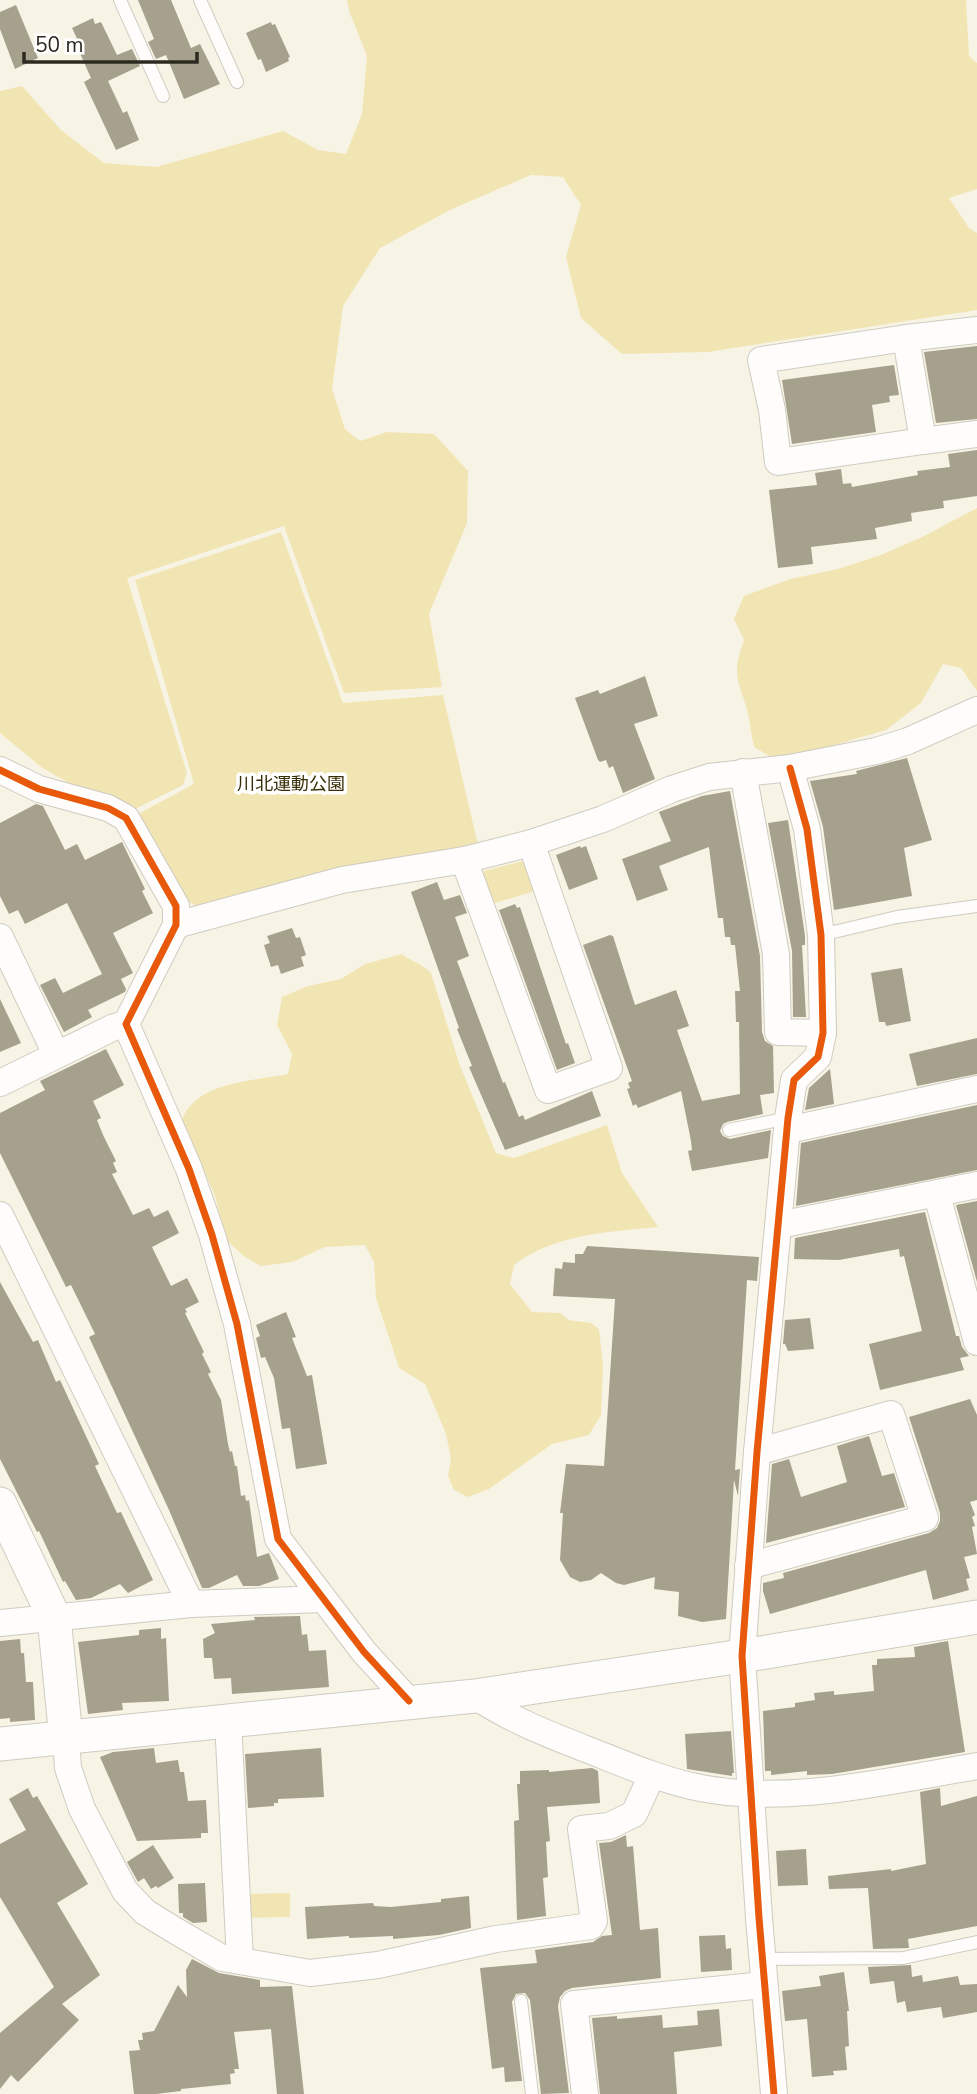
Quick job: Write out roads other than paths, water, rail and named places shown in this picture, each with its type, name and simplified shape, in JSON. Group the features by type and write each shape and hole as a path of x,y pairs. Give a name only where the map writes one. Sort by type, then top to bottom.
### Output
{"street":[{"path":"977,330 761,360 772,410 778,462 977,434"},
{"path":"906,338 923,442"},
{"path":"176,925 342,880 464,860 531,843 603,819 690,782 743,772 790,768 876,751 908,741 977,710"},
{"path":"775,2094 742,1657 757,1452 788,1124 794,1080 818,1057 823,1033 821,935 807,829 790,768"},
{"path":"0,770 38,789 108,808 127,818 176,906 176,925 126,1024 56,1054 0,1083"},
{"path":"743,772 776,954 778,1032 823,1033"},
{"path":"464,860 548,1090 609,1069 531,843"},
{"path":"0,937 56,1054"},
{"path":"126,1024 189,1169 212,1235 237,1324 278,1539 364,1652 409,1701"},
{"path":"788,1124 977,1089"},
{"path":"779,1225 977,1185"},
{"path":"937,1195 971,1299 977,1342"},
{"path":"0,1215 191,1605"},
{"path":"748,1566 925,1518 891,1414 757,1452"},
{"path":"0,1504 54,1617 68,1768 82,1809 125,1891 145,1912 222,1958 310,1973 378,1965 496,1939 591,1926 594,1921 582,1829 609,1826 634,1814 652,1775"},
{"path":"0,1623 191,1605 322,1599"},
{"path":"0,1744 475,1696 742,1657 977,1617"},
{"path":"475,1696 529,1727 652,1775 691,1786 753,1795 841,1788 977,1766"},
{"path":"228,1720 240,1961"},
{"path":"585,2094 574,2004 764,1972"}],"lane":[{"path":"120,0 163,96"},
{"path":"200,0 236,82"},
{"path":"821,935 897,917 977,906"},
{"path":"729,1130 788,1124"},
{"path":"764,1972 903,1958 977,1942"},
{"path":"521,2001 532,2094"}],"park label":[{"name":"川北運動公園","path":"291,784"}]}
